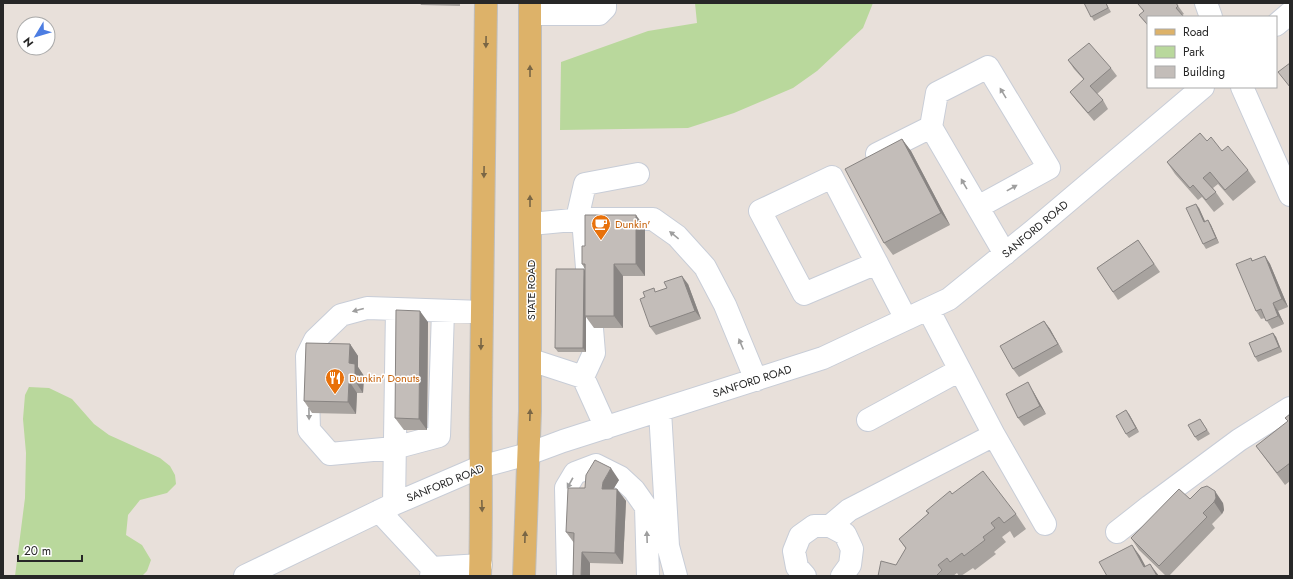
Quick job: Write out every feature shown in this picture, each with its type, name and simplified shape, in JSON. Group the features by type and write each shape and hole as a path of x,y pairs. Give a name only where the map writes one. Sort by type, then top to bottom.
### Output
{"main road":[{"path":"480,570 482,517 480,467 486,3"},
{"name":"STATE ROAD","path":"524,576 530,411 530,8"}],"street":[{"path":"530,8 598,14 605,8 605,3"},
{"path":"1206,3 1212,16"},
{"path":"1277,24 1290,13"},
{"path":"978,207 1048,168 988,67 937,93 931,127 1005,254"},
{"name":"SANFORD ROAD","path":"245,576 386,508 480,467 528,454 823,358 949,299 1034,230 1202,88"},
{"path":"1242,88 1290,195"},
{"path":"877,263 804,294 760,211 931,127"},
{"path":"846,169 877,263 906,319"},
{"path":"583,376 594,353 580,219 585,184 638,174"},
{"path":"530,224 580,219 652,219 677,236 705,267 725,305 756,380"},
{"path":"443,311 439,436 394,448 330,454 309,430 307,356 315,340 341,315 367,308 482,312"},
{"path":"397,309 394,448 386,508 431,572 480,570"},
{"path":"928,309 994,434 1045,524"},
{"path":"530,360 583,376 606,428"},
{"path":"868,420 960,370"},
{"path":"1117,532 1239,440 1290,408"},
{"path":"660,411 668,546 676,576"},
{"path":"830,526 849,510 994,434"},
{"path":"568,576 566,488 575,474 596,465 620,477 634,490 646,507 648,576"},
{"path":"805,576 797,567 794,551 800,536 814,526 830,526 845,534 852,549 850,565 842,576"}],"green space":[{"path":"695,3 873,3 863,28 817,71 793,88 734,113 688,128 560,130 561,62 648,31 697,23"},
{"path":"29,387 49,388 72,399 94,424 109,435 160,458 170,466 175,475 176,484 167,493 140,500 128,515 126,535 142,545 151,560 147,571 142,576 15,576 25,498 26,453 23,419 25,395"}],"building":[{"path":"1084,3 1106,3 1108,8 1091,17"},
{"path":"1176,3 1178,6 1176,8 1183,16 1147,16 1147,24 1139,15 1144,11 1138,4"},
{"path":"1089,43 1111,68 1090,86 1103,100 1088,113 1070,92 1084,79 1068,60"},
{"path":"1290,63 1290,87 1278,72"},
{"path":"1200,133 1207,141 1211,137 1222,151 1228,146 1248,170 1225,190 1210,172 1203,178 1216,192 1206,200 1193,185 1190,188 1167,162"},
{"path":"902,139 941,213 884,243 845,169"},
{"path":"1196,204 1204,222 1208,220 1216,238 1203,244 1186,208"},
{"path":"585,215 636,215 636,264 614,264 614,316 585,316 585,264 582,264 582,246 585,246"},
{"path":"1138,240 1154,264 1113,292 1097,268"},
{"path":"1265,256 1282,299 1273,303 1278,316 1266,321 1261,309 1256,311 1236,264 1251,258 1252,261"},
{"path":"556,269 584,269 583,348 555,348"},
{"path":"682,276 695,311 650,327 640,299 645,297 643,292 654,288 655,292 667,288 664,282"},
{"path":"396,310 420,311 419,419 395,418"},
{"path":"1044,321 1058,344 1013,369 1000,346"},
{"path":"1273,333 1279,347 1255,357 1249,343"},
{"path":"306,343 350,344 349,363 355,364 355,381 349,381 348,402 304,401"},
{"path":"1028,382 1040,406 1018,418 1006,394"},
{"path":"1126,410 1136,428 1126,434 1116,416"},
{"path":"1290,414 1290,463 1277,473 1256,446 1288,421 1285,418"},
{"path":"1200,419 1207,430 1195,437 1188,425"},
{"path":"595,460 611,468 603,482 602,489 617,489 615,553 582,552 581,576 573,576 574,533 566,532 568,488 585,488 586,475"},
{"path":"983,471 1016,514 1004,523 999,517 991,523 995,528 983,537 985,540 964,556 962,553 950,562 947,558 938,565 942,570 936,576 878,576 881,561 896,565 906,548 899,539 929,513 926,511 950,491 952,494"},
{"path":"1207,486 1215,491 1216,498 1203,513 1207,517 1159,566 1131,538 1179,489 1190,499 1201,488"},
{"path":"1132,545 1144,567 1150,564 1157,576 1107,576 1099,562"}],"place":[{"name":"Dunkin'","path":"601,241"},
{"name":"Dunkin' Donuts","path":"335,395"}]}
